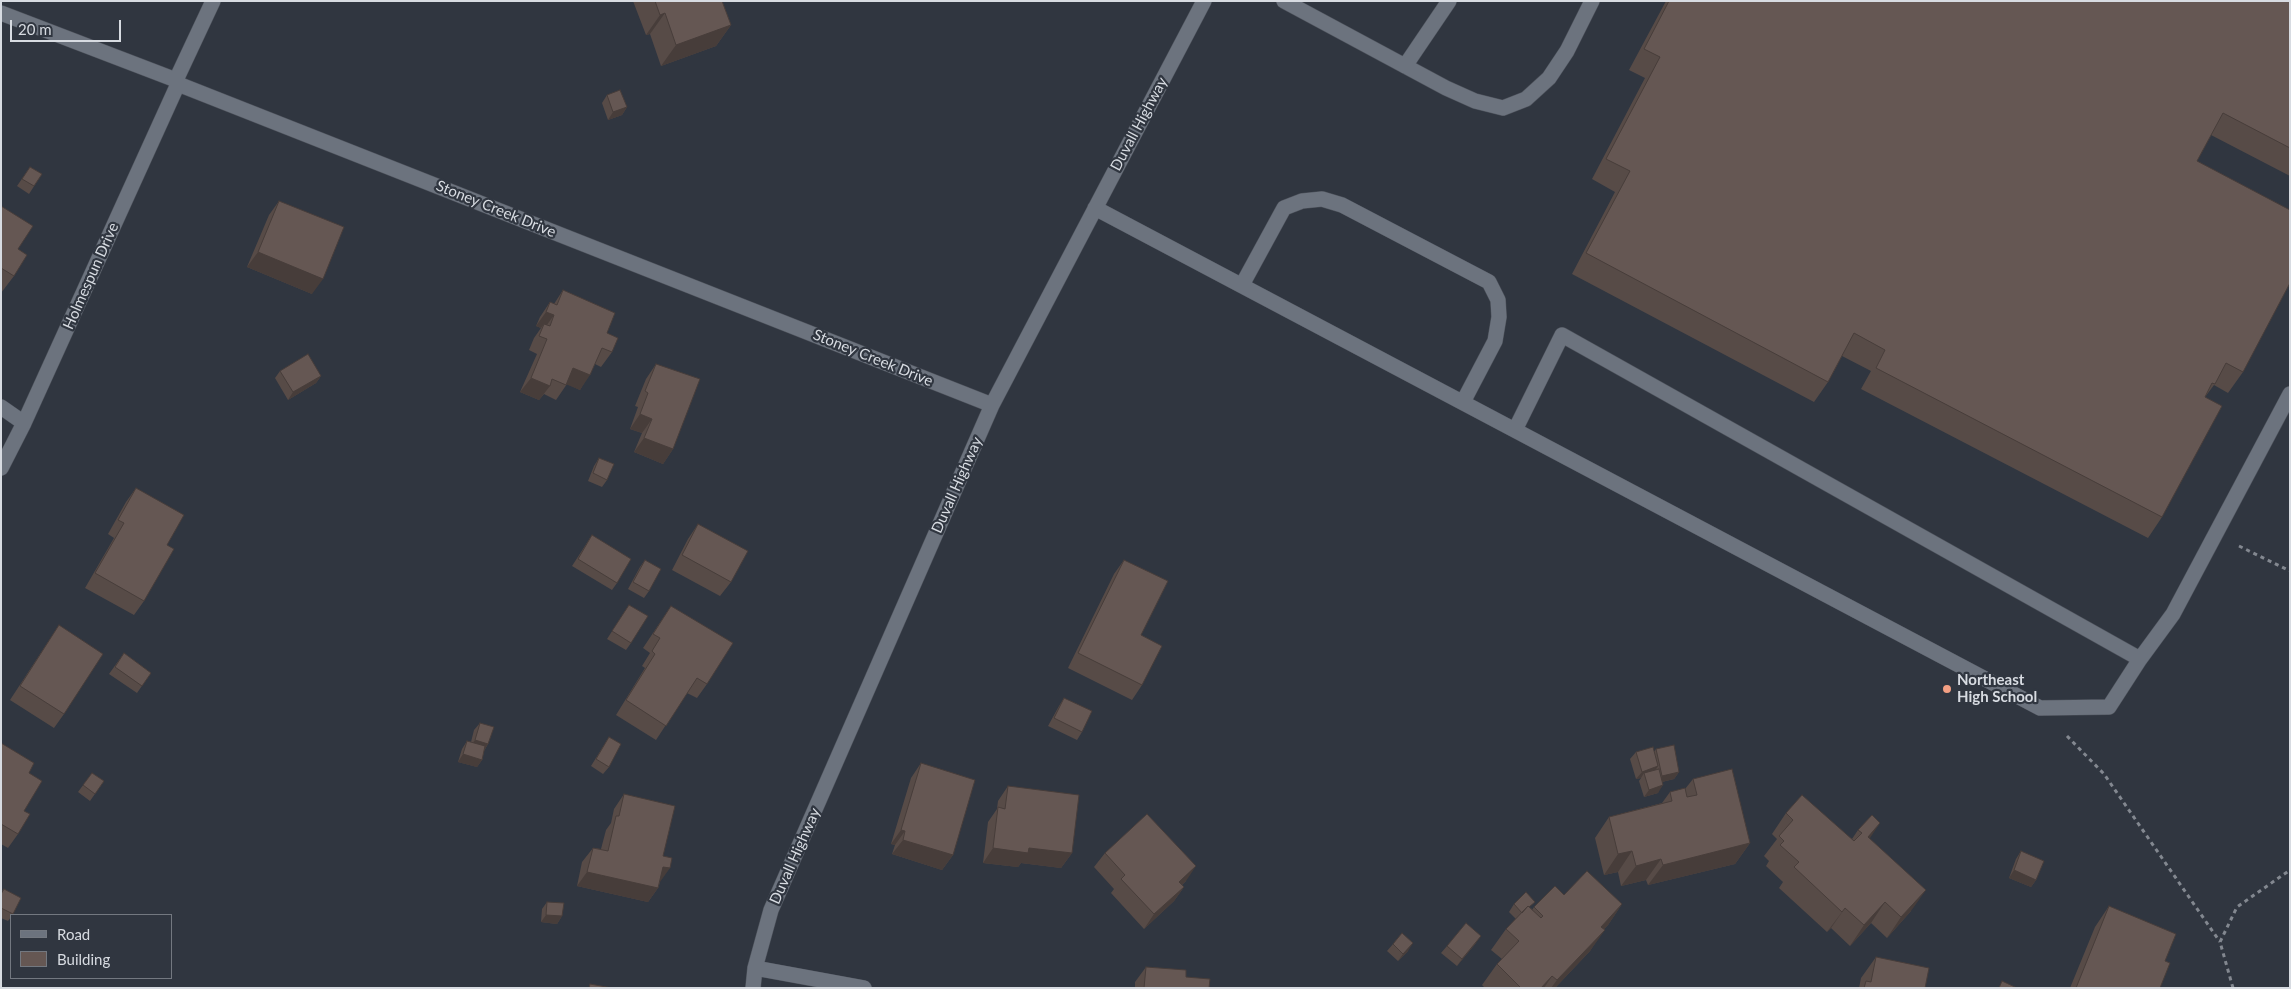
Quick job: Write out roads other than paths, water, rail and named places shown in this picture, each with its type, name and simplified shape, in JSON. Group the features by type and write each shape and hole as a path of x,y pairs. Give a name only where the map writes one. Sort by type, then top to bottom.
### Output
{"street":[{"name":"Holmespun Drive","path":"1,468 24,423 214,1"},
{"name":"Duvall Highway","path":"753,988 755,968 772,910 992,405 1204,1"},
{"path":"1284,1 1468,98 1503,108 1526,99 1549,78 1567,51 1592,1"},
{"path":"1405,66 1449,1"},
{"name":"Stoney Creek Drive","path":"1,13 992,405"},
{"path":"1242,285 1284,208 1302,201 1322,198 1342,205 1489,282 1498,300 1499,318 1494,341 1463,402"},
{"path":"1095,208 2040,708 2109,707 2140,659 2173,614 2290,394"},
{"path":"1515,430 1562,335 2140,659"},
{"path":"1,407 24,423"},
{"path":"755,968 864,988"}],"place":[{"name":"Northeast High School","path":"1947,689"}]}
